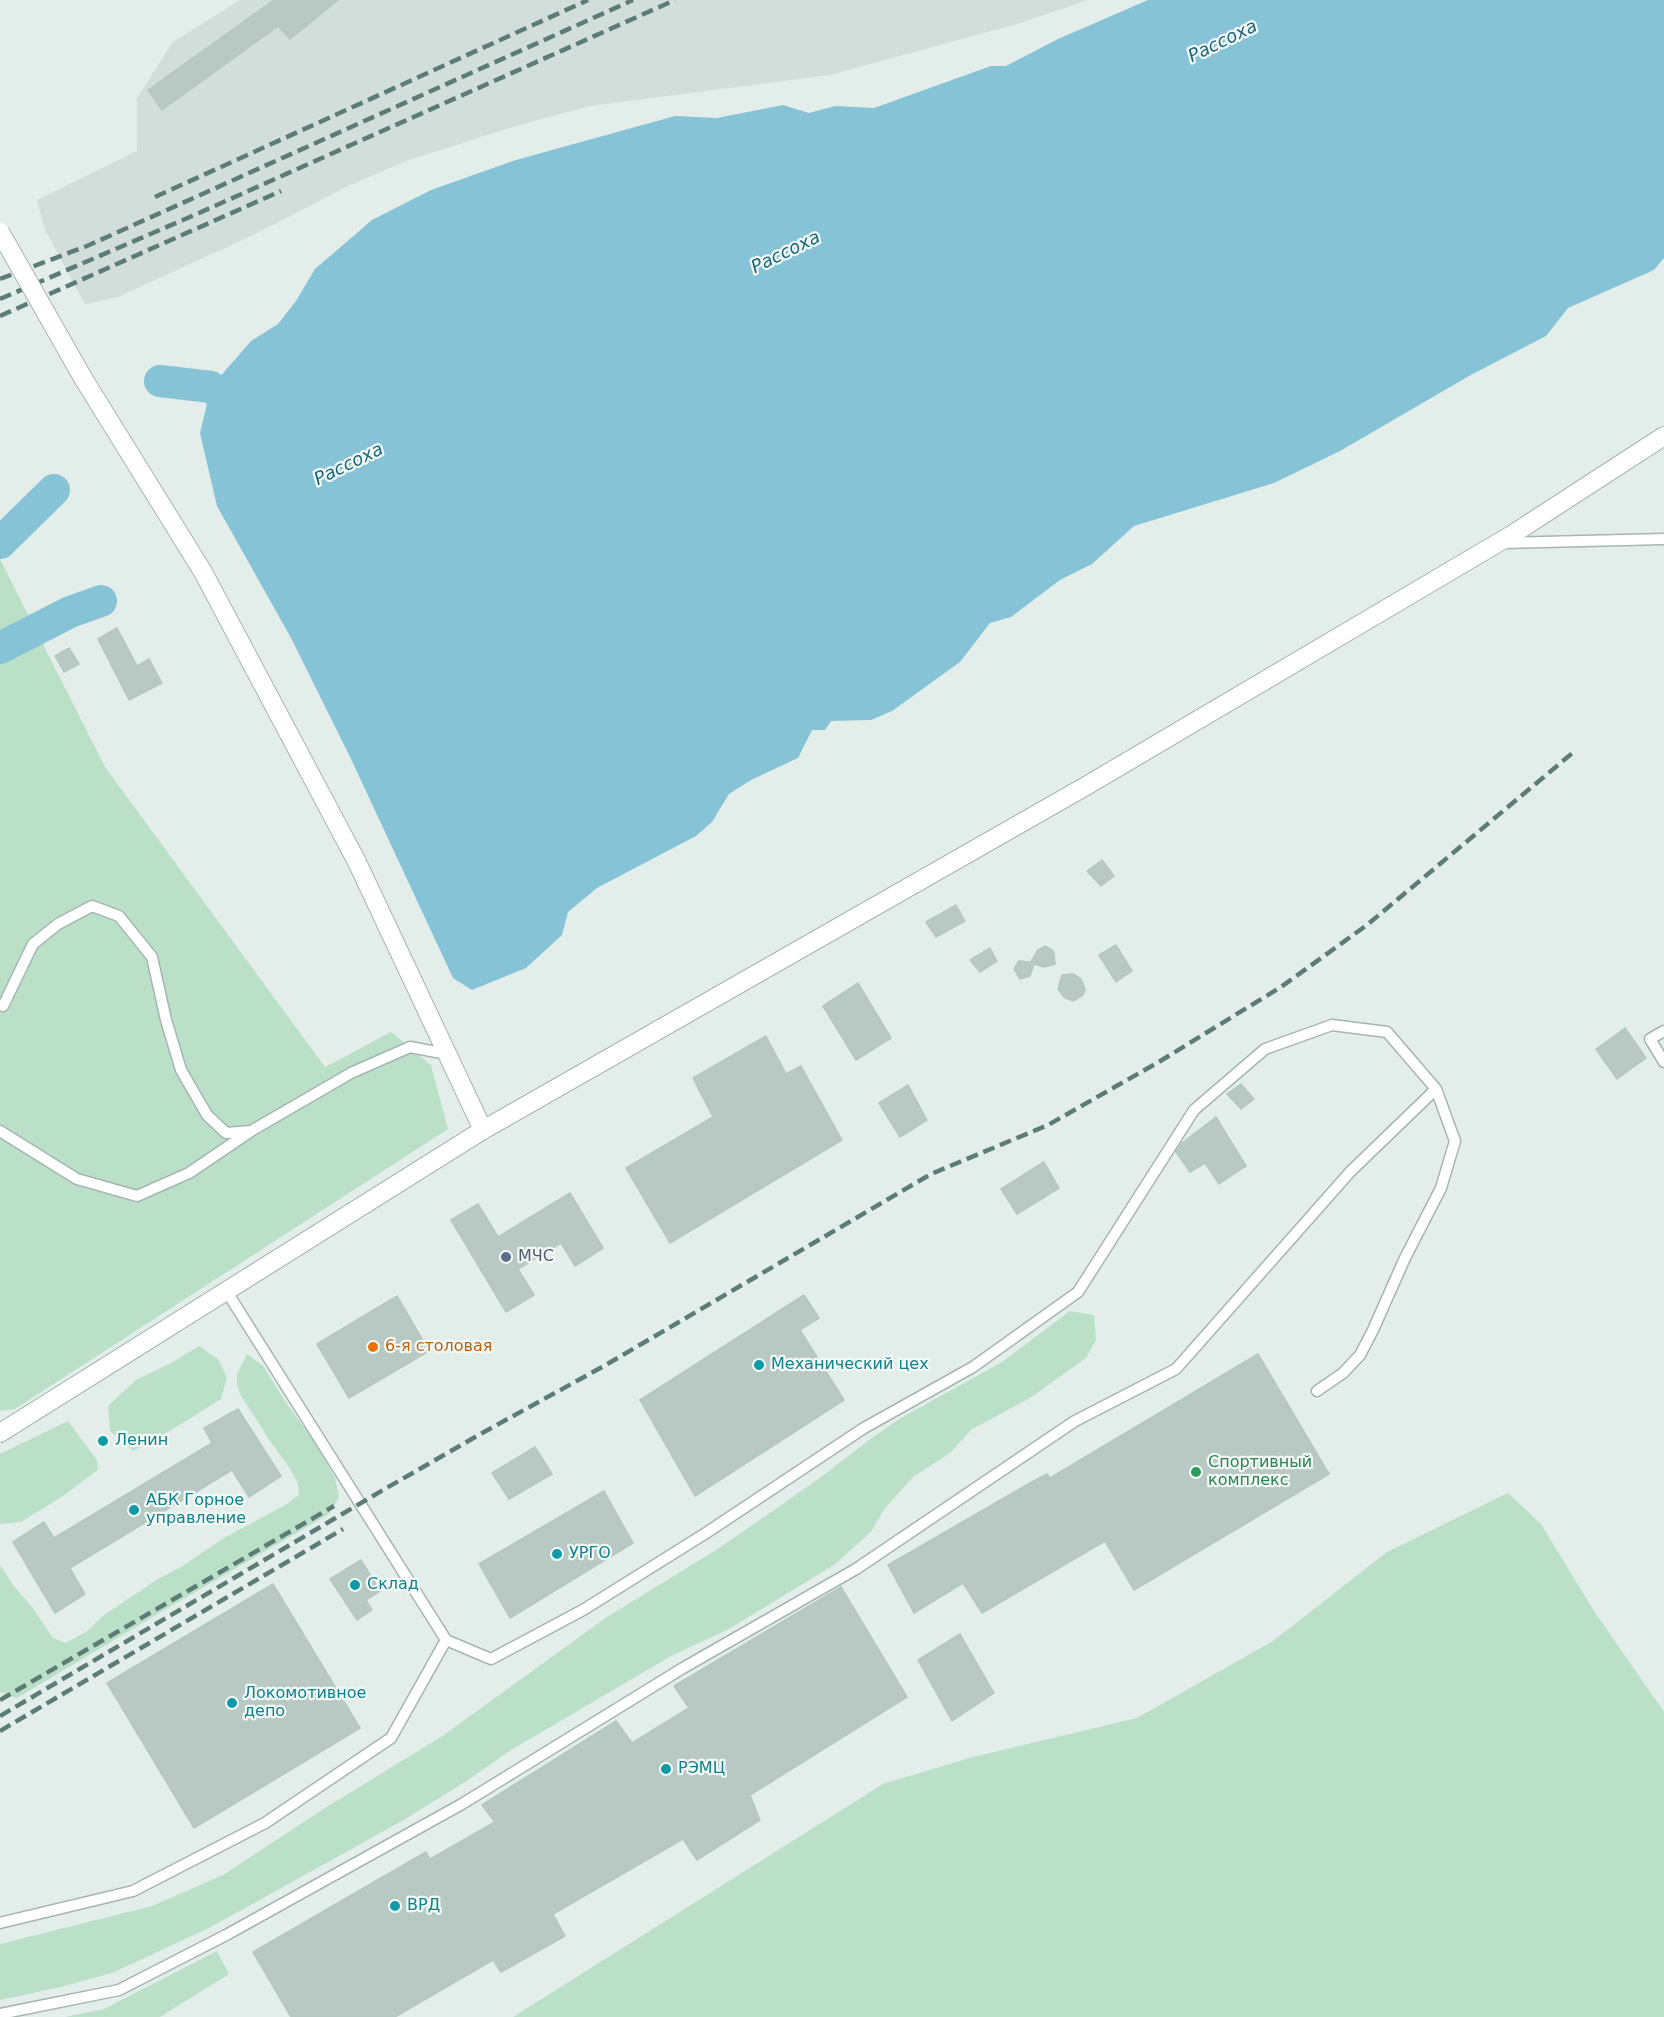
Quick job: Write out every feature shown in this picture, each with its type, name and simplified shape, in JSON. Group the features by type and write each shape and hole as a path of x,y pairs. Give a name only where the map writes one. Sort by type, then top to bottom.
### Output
{"street":[{"path":"0,232 83,378 203,572 357,862 483,1130"},
{"path":"0,1433 483,1130 1086,786 1499,543 1664,436"}],"lane":[{"path":"1499,543 1664,540"},
{"path":"3,1006 33,944 58,924 92,906 118,916 152,957 166,1020 181,1070 207,1115 226,1133 251,1131"},
{"path":"227,1292 446,1640 492,1659 583,1610 706,1533 864,1428 973,1367 1078,1292 1194,1110 1265,1049 1332,1025 1387,1032 1436,1089 1455,1141 1441,1188 1405,1258 1360,1355 1343,1373 1317,1391"},
{"path":"1664,1031 1650,1039 1664,1062"},
{"path":"0,1131 77,1179 136,1196 189,1173 251,1131 351,1073 410,1047 447,1054"},
{"path":"0,2014 119,1990 228,1934 462,1804 683,1668 856,1569 1076,1421 1176,1369 1350,1172 1436,1089"},
{"path":"0,1923 133,1891 266,1823 391,1738 446,1640"}],"shaded area":[{"path":"240,0 1088,0 1017,24 830,75 590,106 516,126 409,160 350,185 253,235 118,297 85,304 44,228 37,200 137,151 137,98 173,42"}],"green space":[{"path":"0,559 105,767 325,1067 391,1032 431,1065 448,1129 15,1409 0,1411"},
{"path":"1070,1311 1094,1315 1096,1340 1086,1358 1033,1396 971,1430 950,1453 913,1477 885,1508 871,1532 834,1565 729,1629 671,1656 511,1750 402,1821 209,1928 112,1973 0,2000 0,1944 152,1906 223,1875 325,1808 441,1737 607,1617 716,1550 901,1418 1002,1362"},
{"path":"199,1346 218,1359 227,1378 221,1399 157,1439 133,1451 110,1431 108,1406 136,1380"},
{"path":"247,1354 263,1366 316,1444 335,1478 339,1497 329,1514 17,1698 0,1692 0,1565 53,1638 65,1643 86,1632 104,1615 158,1579 299,1495 298,1484 289,1467 240,1394 237,1374"},
{"path":"68,1421 97,1460 98,1470 63,1496 21,1522 0,1524 0,1454"},
{"path":"1508,1493 1541,1524 1594,1611 1664,1712 1664,2017 513,2017 883,1784 973,1757 1137,1718 1273,1641 1387,1552"},
{"path":"217,1951 229,1974 160,2017 65,2017 104,2009"}],"water":[{"name":"Рассоха","path":"1148,0 1664,0 1664,258 1654,270 1568,308 1546,336 1469,376 1340,451 1274,483 1134,526 1092,564 1060,580 1011,617 990,623 960,662 892,711 871,720 831,721 825,730 812,730 798,758 751,780 729,794 712,822 696,836 597,888 568,912 562,935 526,968 472,990 453,978 351,759 291,638 217,506 200,433 211,387 251,341 278,324 296,301 315,269 372,220 431,190 516,160 675,116 717,118 783,105 809,113 835,106 874,108 991,66 1006,66 1058,39"}],"building":[{"path":"274,0 338,0 290,39 278,26 162,110 148,90"},
{"path":"117,628 137,666 149,659 162,683 129,700 98,639"},
{"path":"69,648 79,664 64,672 55,656"},
{"path":"1102,860 1114,876 1101,886 1087,871"},
{"path":"956,905 965,921 936,937 926,922"},
{"path":"1116,945 1132,971 1116,982 1099,955"},
{"path":"1045,946 1054,953 1055,964 1044,967 1034,964 1030,976 1020,979 1014,969 1019,961 1031,962 1037,951"},
{"path":"990,948 997,961 980,972 970,960"},
{"path":"1074,974 1081,979 1085,989 1083,995 1074,1001 1065,998 1058,989 1062,975"},
{"path":"858,983 891,1038 856,1060 823,1006"},
{"path":"1625,1028 1646,1058 1617,1079 1596,1049"},
{"path":"766,1036 786,1074 801,1066 842,1140 670,1243 626,1168 713,1117 693,1078"},
{"path":"1241,1084 1254,1099 1241,1109 1227,1094"},
{"path":"908,1085 927,1120 900,1137 879,1103"},
{"path":"1216,1117 1246,1166 1219,1184 1205,1163 1190,1172 1176,1152 1182,1143"},
{"path":"1044,1162 1059,1188 1017,1214 1001,1189"},
{"name":"МЧС","path":"570,1193 603,1248 575,1266 561,1243 518,1269 534,1295 506,1312 451,1220 478,1204 498,1237"},
{"name":"Механический цех","path":"804,1295 819,1318 800,1330 844,1400 695,1496 640,1400"},
{"name":"6-я столовая","path":"397,1296 429,1351 349,1398 317,1344"},
{"name":"Спортивный комплекс","path":"1258,1354 1329,1474 1134,1590 1105,1541 982,1613 963,1583 914,1613 888,1565 1030,1483 1047,1474 1050,1478"},
{"name":"АБК Горное управление","path":"238,1409 281,1476 249,1497 232,1470 70,1568 85,1594 55,1613 13,1542 44,1522 54,1538 212,1443 204,1428"},
{"path":"535,1447 552,1474 509,1499 492,1473"},
{"name":"УРГО","path":"604,1491 633,1543 510,1618 479,1564"},
{"name":"Склад","path":"361,1560 380,1591 366,1600 372,1610 357,1620 330,1579"},
{"name":"Локомотивное депо","path":"273,1584 360,1728 194,1828 107,1683"},
{"name":"РЭМЦ","path":"841,1587 907,1697 750,1795 760,1820 697,1860 683,1839 553,1914 565,1936 501,1972 493,1960 395,2017 291,2017 253,1952 426,1852 430,1859 495,1822 482,1805 616,1721 632,1743 689,1708 674,1686"},
{"path":"960,1634 994,1693 952,1721 918,1660"}],"waterway":[{"path":"160,381 211,387 244,413"},
{"path":"0,543 54,490"},
{"path":"0,648 70,612 101,601"}],"railway":[{"path":"155,197 588,0"},
{"path":"0,279 87,246 633,0"},
{"path":"0,299 199,213 675,0"},
{"path":"0,316 281,191"},
{"path":"0,1716 383,1490 604,1366 931,1174 1048,1125 1157,1063 1281,987 1367,925 1576,750"},
{"path":"0,1700 334,1506"},
{"path":"0,1731 343,1529"}],"place":[{"name":"МЧС","path":"506,1257"},
{"name":"6-я столовая","path":"373,1347"},
{"name":"Механический цех","path":"759,1365"},
{"name":"Ленин","path":"103,1441"},
{"name":"Спортивный комплекс","path":"1196,1472"},
{"name":"АБК Горное управление","path":"134,1510"},
{"name":"УРГО","path":"557,1554"},
{"name":"Склад","path":"355,1585"},
{"name":"Локомотивное депо","path":"232,1703"},
{"name":"РЭМЦ","path":"666,1769"},
{"name":"ВРД","path":"395,1906"}]}
